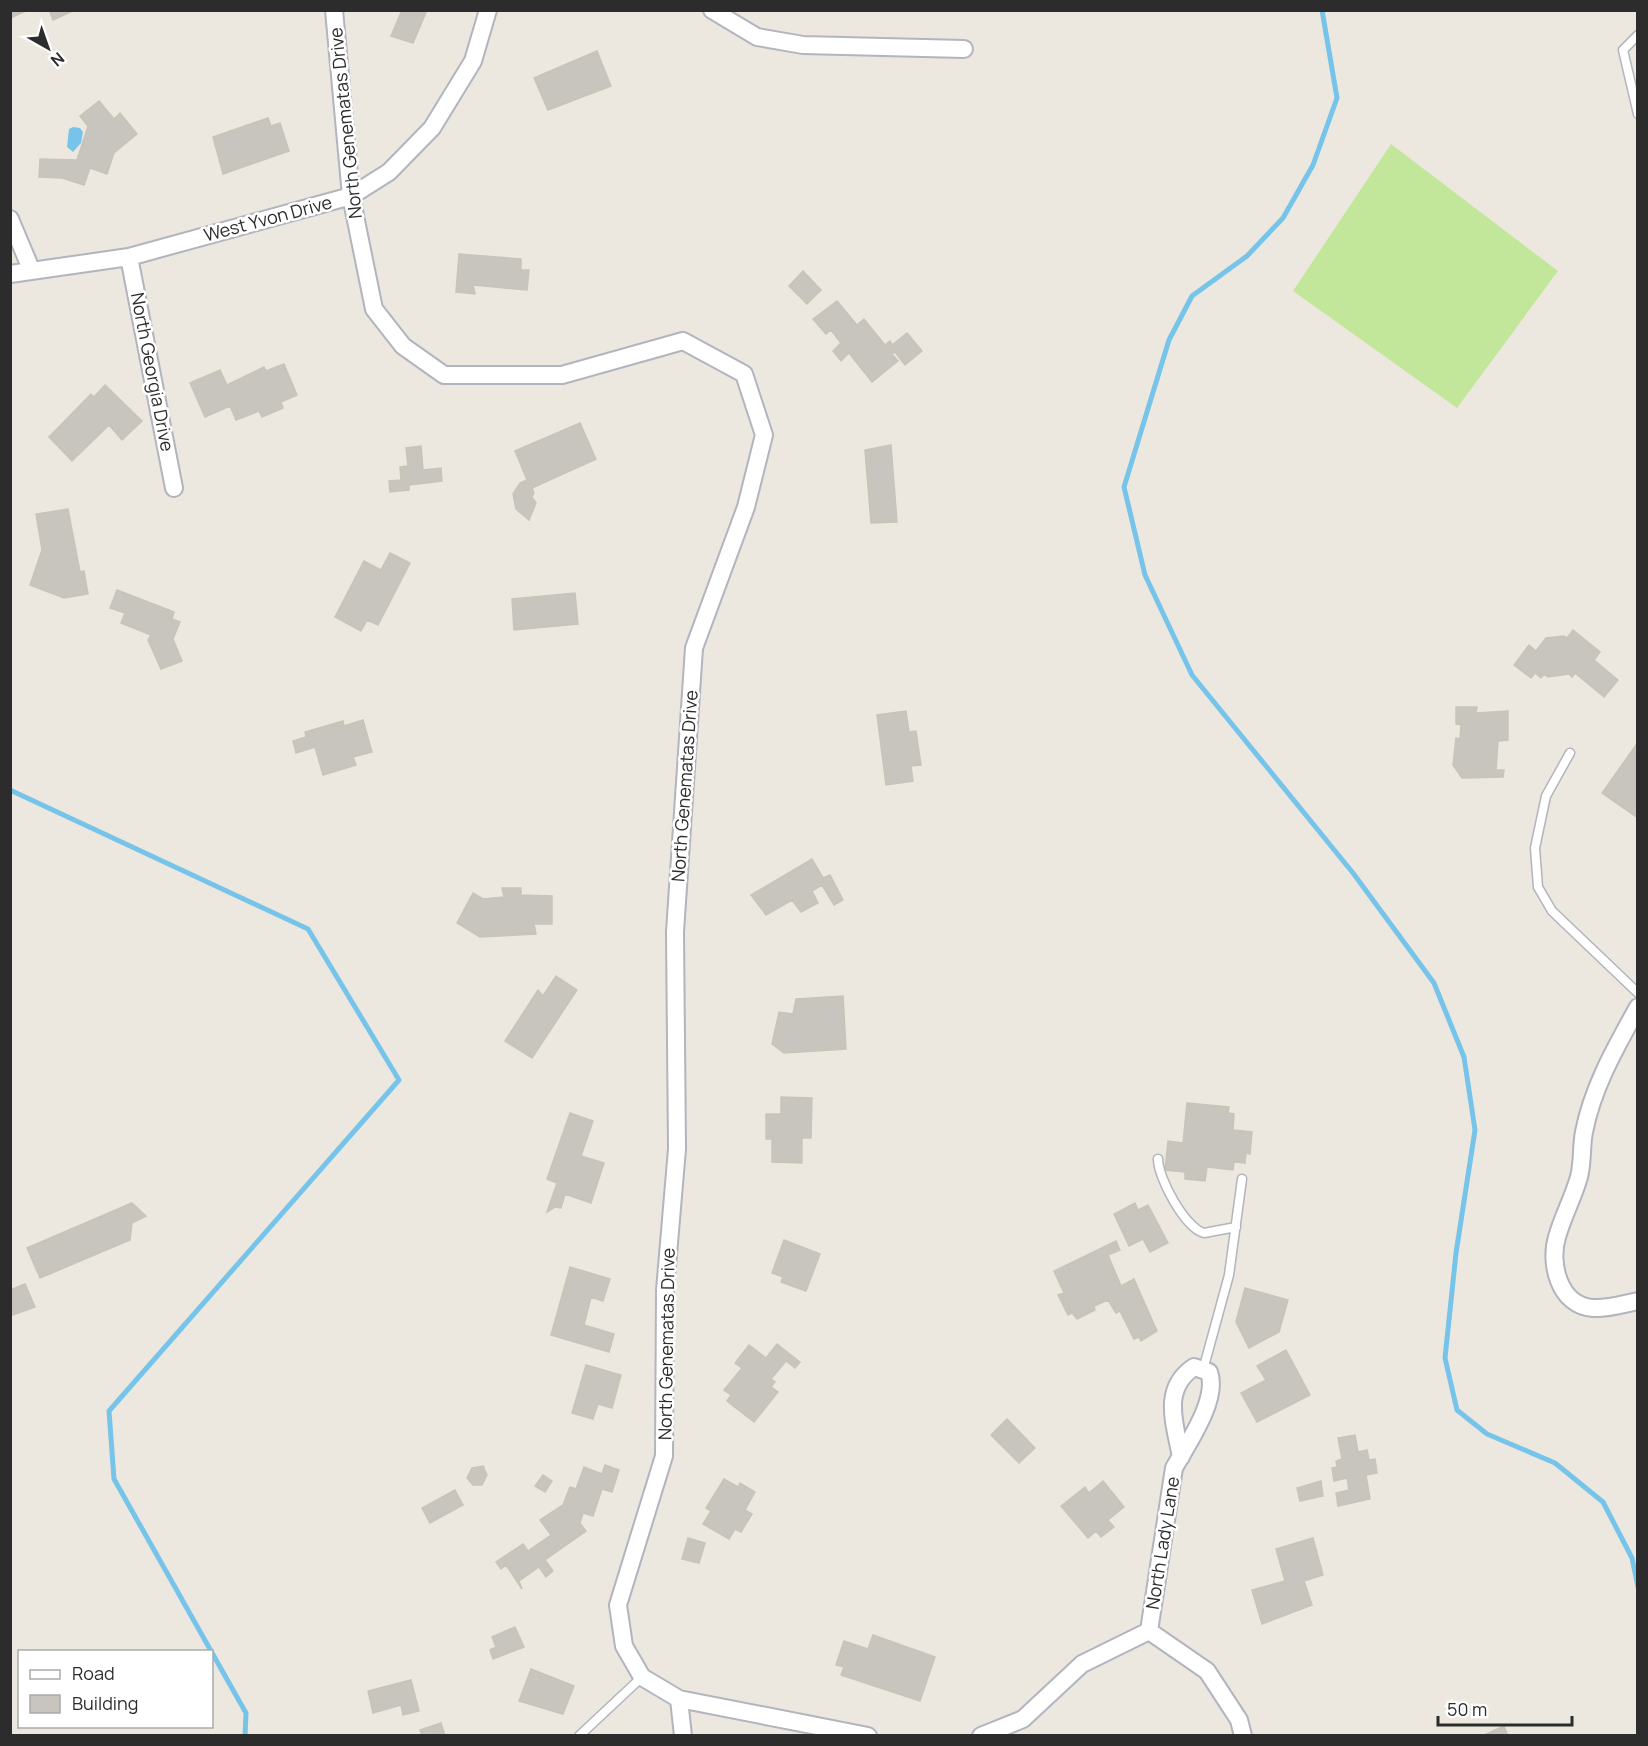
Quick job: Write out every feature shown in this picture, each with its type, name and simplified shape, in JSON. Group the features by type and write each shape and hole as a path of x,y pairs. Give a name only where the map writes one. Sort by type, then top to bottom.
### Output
{"street":[{"name":"North Genematas Drive","path":"334,10 351,196 374,309 403,346 444,375 562,375 683,341 744,374 764,435 746,507 694,648 675,932 677,1149 665,1290 664,1456 618,1605 624,1646 642,1677 679,1699 868,1736"},
{"name":"West Yvon Drive","path":"10,274 32,269 129,257 351,196 389,172 432,128 473,61 488,10"},
{"path":"712,10 757,37 803,45 964,49"},
{"path":"10,219 32,269"},
{"name":"North Georgia Drive","path":"129,257 174,488"},
{"path":"1638,1007 1608,1061 1592,1100 1584,1133 1581,1169 1573,1199 1557,1237 1553,1258 1557,1282 1579,1304 1590,1308 1602,1308 1638,1301"},
{"name":"North Lady Lane","path":"1149,1631 1174,1468 1180,1457 1210,1398 1212,1381 1209,1372 1194,1367 1182,1375 1172,1401 1180,1457"},
{"path":"981,1736 1023,1719 1082,1664 1149,1631 1207,1671 1239,1719 1243,1736"},
{"path":"679,1699 683,1736"}],"lane":[{"path":"1638,35 1623,50 1638,114"},
{"path":"1570,753 1546,796 1535,848 1538,887 1552,911 1638,993"},
{"path":"1158,1159 1161,1179 1191,1226 1204,1233 1236,1227"},
{"path":"1203,1370 1229,1275 1242,1179"},
{"path":"579,1736 642,1677"}],"green space":[{"path":"1391,144 1558,271 1457,408 1293,291"}],"water":[{"path":"80,128 83,132 81,143 73,152 67,147 69,129"}],"building":[{"path":"10,10 28,10 10,18"},
{"path":"49,10 75,10 53,20"},
{"path":"402,10 427,10 413,43 391,36"},
{"path":"597,51 611,86 548,110 534,78"},
{"path":"99,101 114,119 120,113 137,134 114,153 107,174 90,168 84,185 62,178 39,177 40,159 77,160 88,126 80,116"},
{"path":"268,118 271,126 280,123 289,151 223,174 213,137"},
{"path":"459,254 521,259 521,270 529,270 527,290 473,285 475,294 456,292"},
{"path":"803,271 821,290 807,304 789,286"},
{"path":"837,301 857,325 864,319 885,345 890,341 892,345 907,333 922,351 905,365 895,352 892,354 898,361 872,382 849,353 841,361 833,351 841,343 831,330 826,334 813,319"},
{"path":"284,364 297,395 281,402 283,408 262,417 259,411 236,420 230,406 205,417 190,383 220,370 227,385 264,367 266,371"},
{"path":"105,385 142,421 122,440 109,425 72,461 49,437 91,394 94,397"},
{"path":"580,423 596,459 532,488 534,493 532,497 536,503 529,520 516,509 513,494 520,483 527,480 515,451"},
{"path":"891,445 897,522 871,523 865,450"},
{"path":"421,446 423,470 441,468 442,481 409,485 409,490 390,492 389,481 401,480 400,467 408,466 406,448"},
{"path":"68,509 80,572 84,571 88,594 64,598 30,585 42,550 36,514"},
{"path":"390,553 410,563 378,625 367,620 361,631 335,617 364,561 381,570"},
{"path":"117,590 174,612 172,619 180,622 173,639 182,661 161,669 148,640 151,635 121,623 125,613 110,608"},
{"path":"575,593 578,624 514,630 512,599"},
{"path":"1573,630 1600,652 1594,660 1618,680 1604,697 1575,673 1572,677 1569,674 1548,677 1544,674 1541,678 1535,673 1531,678 1514,665 1529,645 1536,651 1546,638 1564,636 1567,638"},
{"path":"1456,707 1477,707 1476,713 1508,711 1508,740 1498,741 1496,770 1504,770 1503,777 1462,778 1453,765 1456,738 1460,739 1461,725 1456,724"},
{"path":"906,711 909,732 916,731 921,765 911,766 913,781 886,785 877,715"},
{"path":"363,720 372,752 353,757 356,765 323,775 315,747 296,753 293,741 306,737 305,732 343,721 344,726"},
{"path":"1636,745 1638,746 1638,818 1602,793"},
{"path":"812,859 823,878 830,875 843,900 834,905 822,885 812,891 818,903 801,912 792,900 766,915 751,895"},
{"path":"502,888 521,888 521,895 552,896 552,924 534,924 536,934 480,937 457,923 473,893 483,899 504,897"},
{"path":"556,976 577,990 532,1058 505,1041 538,990 543,996"},
{"path":"843,996 846,1049 784,1053 772,1044 779,1012 793,1014 796,999"},
{"path":"781,1097 812,1098 811,1138 802,1138 802,1163 772,1162 772,1139 766,1139 766,1114 781,1114"},
{"path":"1187,1103 1229,1107 1228,1113 1234,1114 1233,1130 1252,1132 1250,1154 1246,1153 1245,1163 1234,1162 1233,1170 1207,1167 1205,1181 1185,1179 1185,1172 1165,1170 1168,1141 1183,1143"},
{"path":"570,1113 593,1121 581,1156 604,1163 591,1203 565,1194 561,1208 555,1207 547,1212 557,1183 547,1179"},
{"path":"132,1203 146,1216 132,1223 130,1240 40,1278 27,1248"},
{"path":"1135,1203 1138,1210 1148,1205 1168,1243 1150,1252 1143,1239 1129,1246 1114,1214"},
{"path":"784,1240 820,1254 806,1291 781,1282 783,1277 772,1273"},
{"path":"1116,1241 1120,1250 1108,1255 1121,1286 1134,1279 1157,1331 1141,1341 1139,1337 1134,1339 1120,1311 1116,1313 1108,1300 1094,1306 1095,1310 1077,1319 1072,1313 1068,1315 1058,1295 1064,1293 1054,1271"},
{"path":"570,1267 610,1279 603,1301 591,1297 584,1325 614,1334 609,1352 551,1335"},
{"path":"25,1284 35,1307 10,1316 10,1290"},
{"path":"1245,1288 1288,1300 1279,1332 1249,1348 1236,1322"},
{"path":"777,1344 800,1362 795,1368 786,1361 771,1379 775,1382 771,1387 778,1392 754,1422 727,1401 731,1395 724,1390 742,1368 735,1363 749,1345 766,1358"},
{"path":"1286,1350 1310,1395 1257,1422 1241,1393 1266,1380 1257,1366"},
{"path":"586,1365 621,1375 612,1408 598,1404 593,1419 572,1413"},
{"path":"1007,1419 1035,1448 1019,1463 991,1435"},
{"path":"1355,1435 1358,1452 1367,1450 1369,1460 1375,1459 1377,1473 1366,1475 1370,1499 1338,1506 1336,1493 1349,1490 1347,1478 1334,1481 1332,1468 1337,1467 1336,1461 1342,1459 1338,1438"},
{"path":"605,1465 619,1470 612,1492 602,1489 593,1516 583,1513 580,1523 586,1531 545,1560 553,1571 546,1577 539,1567 519,1581 522,1589 506,1565 501,1569 496,1562 523,1544 528,1551 551,1535 540,1520 563,1505 570,1487 576,1489 584,1467 602,1474"},
{"path":"483,1466 487,1475 482,1485 473,1485 467,1478 472,1468"},
{"path":"543,1475 552,1481 545,1492 535,1486"},
{"path":"724,1479 738,1487 740,1483 755,1492 745,1510 752,1514 741,1532 735,1529 729,1539 703,1524 711,1511 706,1508"},
{"path":"1103,1481 1124,1507 1108,1520 1114,1527 1101,1537 1096,1531 1088,1538 1061,1506 1085,1487 1089,1493"},
{"path":"1321,1481 1323,1496 1300,1501 1297,1488"},
{"path":"455,1490 463,1505 430,1523 422,1508"},
{"path":"688,1538 705,1543 699,1563 682,1559"},
{"path":"1313,1538 1323,1575 1304,1581 1312,1605 1262,1624 1252,1590 1285,1581 1276,1549"},
{"path":"515,1627 524,1647 493,1659 490,1650 496,1647 492,1637"},
{"path":"873,1635 935,1657 920,1701 841,1675 844,1667 836,1665 844,1641 868,1649"},
{"path":"531,1669 574,1686 563,1714 519,1701"},
{"path":"411,1680 419,1711 403,1715 401,1705 373,1713 368,1691"},
{"path":"441,1723 445,1736 422,1736 420,1730"},
{"path":"1504,1726 1508,1736 1486,1736 1486,1734"}],"waterway":[{"path":"1322,10 1337,98 1313,165 1283,218 1247,256 1192,296 1169,340 1124,487 1145,575 1192,675 1353,873 1434,983 1464,1057 1475,1130 1456,1253 1445,1358 1457,1410 1487,1434 1555,1463 1603,1502 1632,1558 1638,1587"},
{"path":"10,790 308,929 399,1080 109,1411 114,1479 210,1650"},
{"path":"213,1654 246,1713 245,1736"}]}
